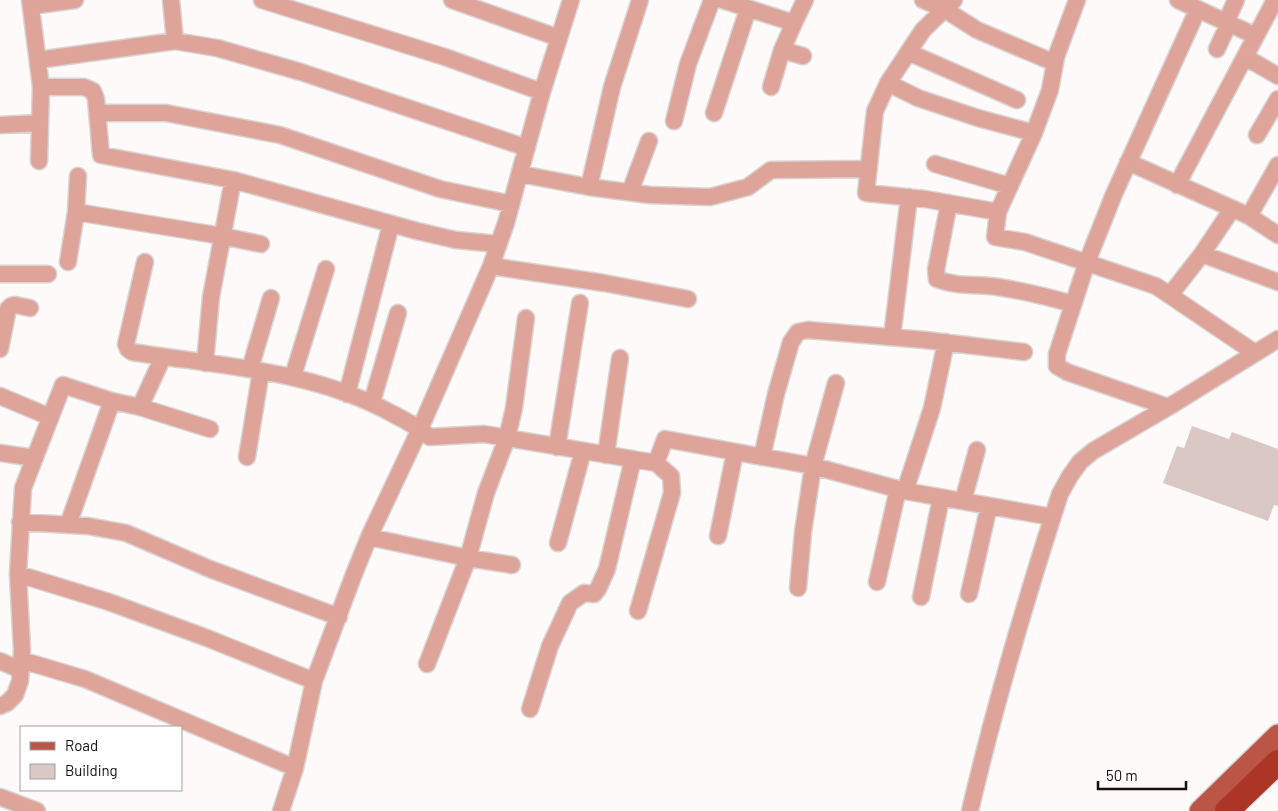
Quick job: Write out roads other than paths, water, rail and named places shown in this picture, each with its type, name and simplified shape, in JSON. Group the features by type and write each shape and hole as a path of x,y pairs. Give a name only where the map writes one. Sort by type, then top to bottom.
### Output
{"highway":[{"path":"1207,809 1278,762"}],"main road":[{"path":"1207,809 1278,735"}],"street":[{"path":"39,161 42,87 31,3 75,0"},
{"path":"171,0 175,41"},
{"path":"262,0 445,57 542,92"},
{"path":"452,0 559,38"},
{"path":"281,811 295,768 314,681 338,617 369,537 420,429 491,266 571,0"},
{"path":"589,187 612,87 640,0"},
{"path":"674,121 688,64 712,0"},
{"path":"722,0 794,24"},
{"path":"771,88 782,50 806,0"},
{"path":"923,0 949,5 978,30 1055,63"},
{"path":"1077,0 1055,63 1050,90 1034,133 998,212 995,237 1025,242 1156,286 1255,353"},
{"path":"1178,0 1205,7 1227,22 1256,36"},
{"path":"1217,49 1236,0"},
{"path":"1177,185 1275,0"},
{"path":"949,5 923,30 888,83 875,111 866,193 909,197 998,212"},
{"path":"1168,407 1067,372 1057,366 1057,354 1087,262 1128,162 1205,7"},
{"path":"714,113 748,9"},
{"path":"38,60 175,41 217,48 301,72 527,148"},
{"path":"782,50 803,56"},
{"path":"908,52 1017,100"},
{"path":"1245,57 1278,76"},
{"path":"888,83 918,98 978,118 1034,133"},
{"path":"42,87 84,87 93,90 101,155 233,180 456,240 498,244"},
{"path":"1257,135 1278,99"},
{"path":"97,113 166,113 280,135 440,189 511,204"},
{"path":"0,124 40,123"},
{"path":"630,192 649,141"},
{"path":"1128,162 1249,216 1278,235"},
{"path":"935,164 1010,186"},
{"path":"1249,216 1278,165"},
{"path":"520,174 589,187 650,195 710,197 748,187 771,170 869,169"},
{"path":"68,262 76,212 78,176"},
{"path":"205,363 211,297 233,180"},
{"path":"892,337 909,197"},
{"path":"949,203 936,270 937,279 946,282 997,287 1073,304"},
{"path":"1170,296 1202,254 1232,209"},
{"path":"76,212 261,244"},
{"path":"348,394 391,224"},
{"path":"1202,254 1278,282"},
{"path":"145,262 126,344 132,352 293,376 372,402 420,429 430,437 484,434 656,463 671,476 672,493 638,611"},
{"path":"491,266 604,283 688,299"},
{"path":"293,376 326,269"},
{"path":"0,274 48,274"},
{"path":"247,457 256,370 271,298"},
{"path":"557,447 580,302"},
{"path":"0,349 8,309 15,305 30,308"},
{"path":"372,402 398,313"},
{"path":"427,664 468,558 486,493 508,438 526,318"},
{"path":"762,457 776,394 791,342 798,332 808,330 892,337 1024,352"},
{"path":"970,811 990,724 1006,666 1052,517 1060,494 1070,476 1080,462 1093,452 1278,338"},
{"path":"877,582 901,490 932,408 946,342"},
{"path":"140,406 163,357"},
{"path":"606,455 620,358"},
{"path":"798,588 803,532 813,466 836,383"},
{"path":"0,706 7,703 15,695 20,681 22,650 18,574 23,488 63,385 112,401 140,406 210,429"},
{"path":"0,396 50,417"},
{"path":"68,525 112,401"},
{"path":"656,463 664,439 813,466 901,490 1052,517"},
{"path":"963,501 977,450"},
{"path":"558,543 583,451"},
{"path":"718,536 735,452"},
{"path":"0,453 34,458"},
{"path":"530,709 550,646 570,602 584,593 594,594 607,569 633,459"},
{"path":"921,597 941,498"},
{"path":"969,594 989,506"},
{"path":"20,522 88,526 126,533 210,569 338,617"},
{"path":"369,537 468,558 512,565"},
{"path":"18,574 110,602 314,681"},
{"path":"0,661 85,679 295,768"},
{"path":"0,797 37,811"}]}
